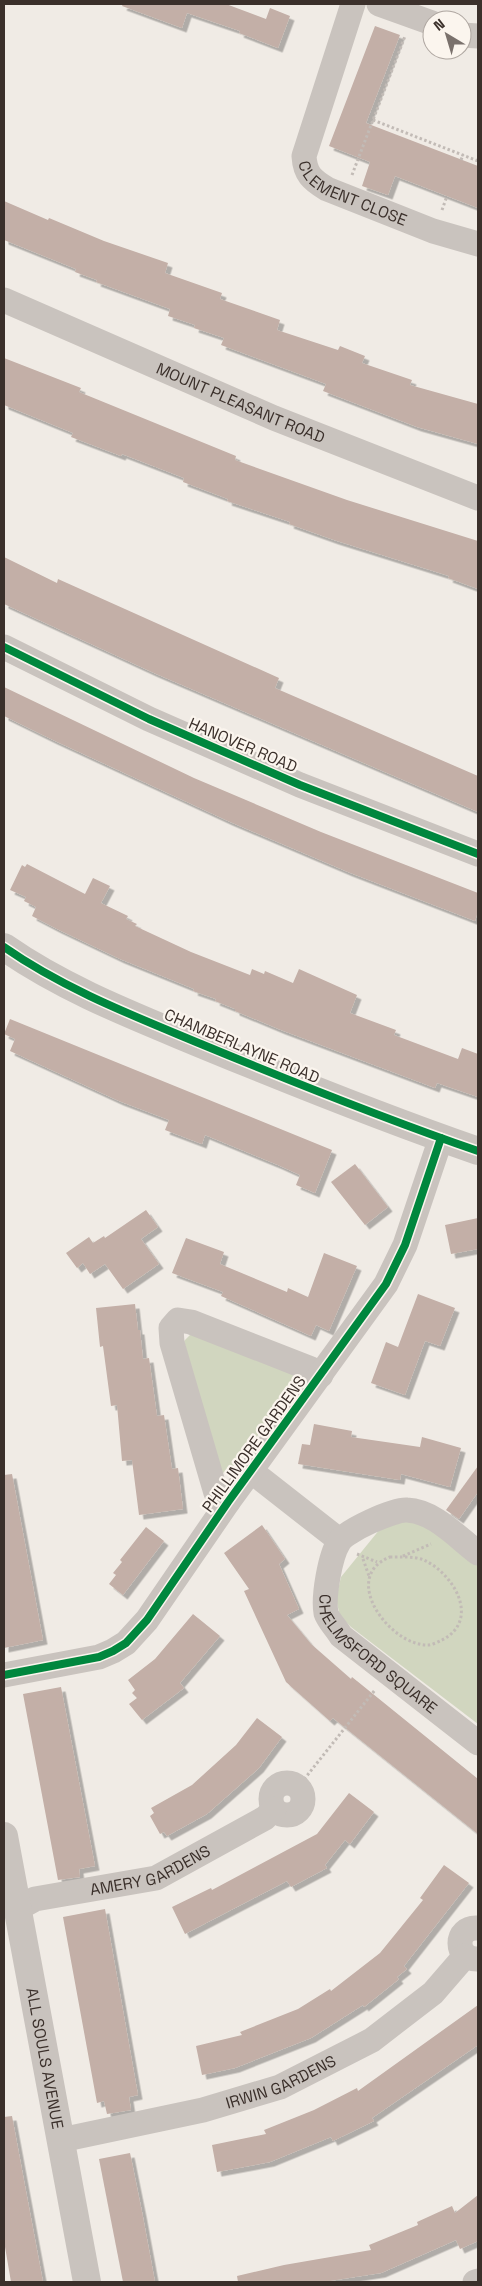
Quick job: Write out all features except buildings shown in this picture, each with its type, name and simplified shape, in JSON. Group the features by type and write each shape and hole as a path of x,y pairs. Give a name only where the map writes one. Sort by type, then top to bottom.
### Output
{"street":[{"name":"CLEMENT CLOSE","path":"353,4 304,156 304,168 311,179 327,189 433,231 478,244"},
{"path":"379,4 422,19"},
{"name":"MOUNT PLEASANT ROAD","path":"4,300 274,418 478,498"},
{"name":"HANOVER ROAD","path":"4,647 158,723 300,784 478,854"},
{"name":"CHAMBERLAYNE ROAD","path":"4,947 75,988 122,1011 314,1091 478,1151"},
{"name":"PHILLIMORE GARDENS","path":"4,1675 98,1657 113,1652 126,1643 152,1614 228,1502 386,1284 397,1265 441,1138"},
{"name":"PHILLIMORE GARDENS","path":"228,1502 216,1493 172,1343 171,1328 178,1320 191,1322 311,1369 321,1375"},
{"path":"251,1471 339,1540 369,1522 391,1512 408,1510 429,1516 478,1553"},
{"name":"CHELMSFORD SQUARE","path":"339,1540 331,1565 327,1589 326,1614 341,1636 478,1743"},
{"name":"AMERY GARDENS","path":"17,1909 35,1899 156,1878 265,1818 274,1809 271,1798 276,1788 287,1784 298,1787"},
{"name":"ALL SOULS AVENUE","path":"4,1836 87,2282"},
{"name":"IRWIN GARDENS","path":"61,2140 203,2110 280,2087 372,2040 433,1992 472,1957 460,1949 459,1941 462,1934 468,1929 478,1928"}],"path":[{"path":"344,196 406,33"},
{"path":"373,120 478,161"},
{"path":"461,160 463,155"},
{"path":"401,1557 430,1544"},
{"path":"358,1556 378,1562"},
{"path":"363,1558 369,1576 369,1591 373,1607 388,1625 410,1641 428,1646 444,1640 460,1623 462,1612 459,1595 443,1573 423,1560 390,1557 378,1562 369,1576"},
{"path":"298,1787 387,1672"}],"green space":[{"path":"190,1335 198,1335 293,1373 297,1381 233,1470 226,1474 219,1470 184,1341"},
{"path":"400,1519 422,1521 478,1564 478,1724 351,1627 340,1616 336,1599 341,1577 380,1529"}],"cycle path":[{"path":"4,647 149,719 300,785 478,854"},
{"path":"4,947 75,989 125,1012 339,1100 478,1151"},
{"path":"4,1675 99,1657 126,1643 147,1620 228,1502 386,1284 405,1245 441,1138"}]}
